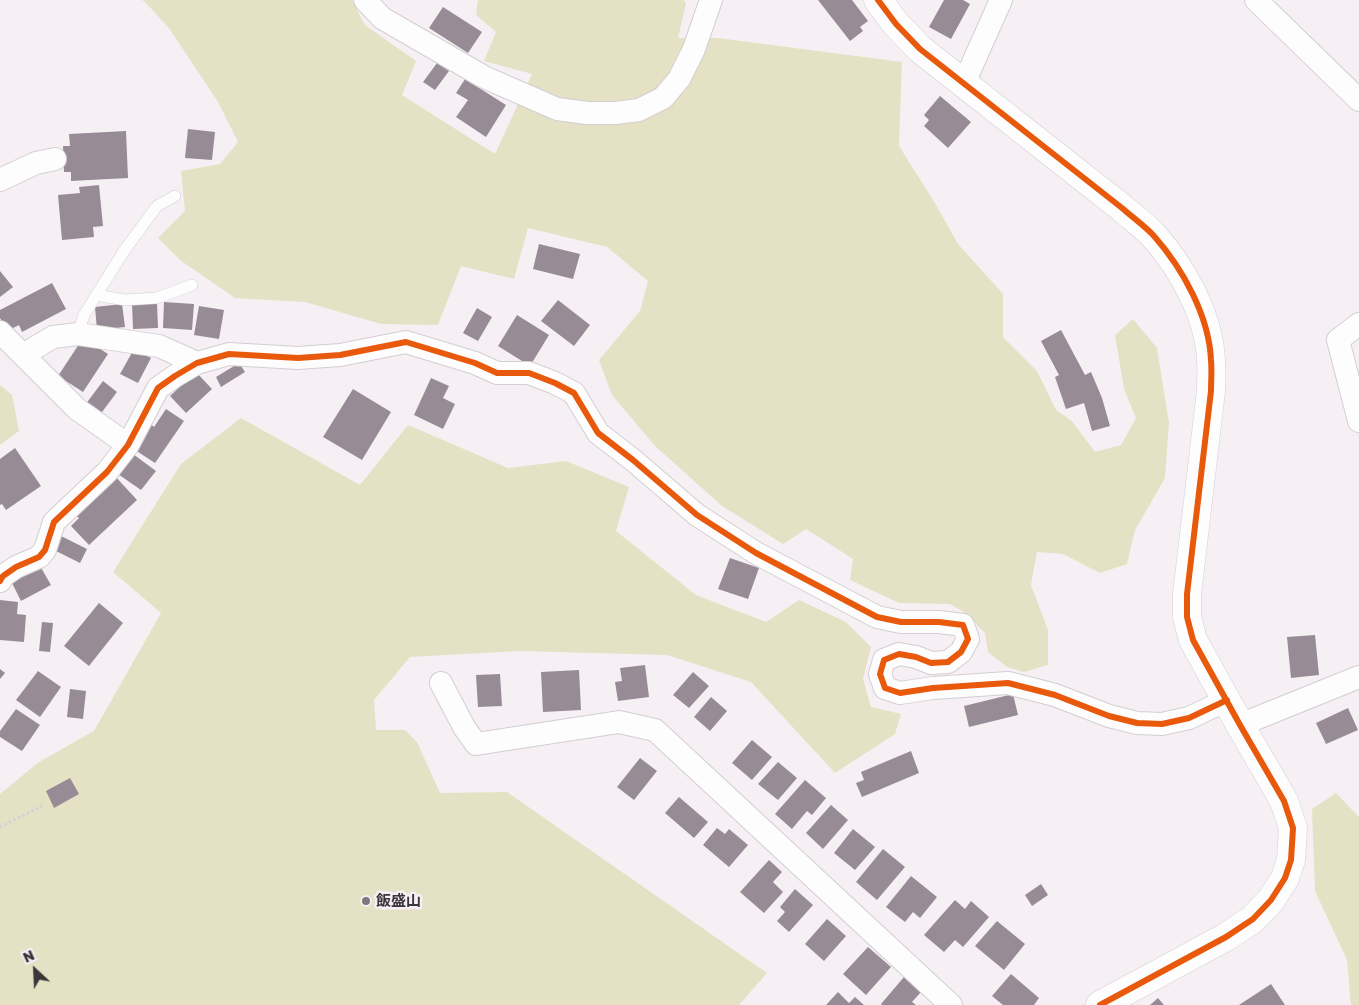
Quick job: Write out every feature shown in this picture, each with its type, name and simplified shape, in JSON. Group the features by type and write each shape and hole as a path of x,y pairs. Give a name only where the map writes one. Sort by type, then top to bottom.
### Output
{"street":[{"path":"365,0 382,18 484,76 557,109 587,114 639,110 663,98 679,79 694,49 711,0"},
{"path":"878,0 896,24 920,50 1122,208 1153,235 1180,270 1194,296 1206,331 1212,359 1211,391 1187,594 1187,617 1194,640 1284,801 1293,828 1291,860 1285,878 1271,900 1253,919 1226,937 1100,1005"},
{"path":"964,83 1001,0"},
{"path":"1256,0 1359,100"},
{"path":"0,180 36,164 55,159"},
{"path":"1359,324 1338,340 1359,421"},
{"path":"0,332 77,410 128,445"},
{"path":"23,355 53,337 78,334 159,346 197,363"},
{"path":"0,581 3,576 16,567 39,557 46,550 54,522 107,472 128,445 158,388 197,363 230,354 298,358 340,355 406,342 475,364 496,373 529,373 574,393 598,433 633,460 697,515 756,552 877,617 902,622 939,622 963,625 968,639 961,652 948,662 931,663 916,657 899,654 884,660 880,674 885,688 900,693 933,688 1008,683 1055,695 1109,716 1137,723 1162,724 1189,718 1227,700"},
{"path":"1240,725 1359,677"},
{"path":"441,683 476,744 619,722 655,730 951,1005"}],"lane":[{"path":"78,334 84,315 124,251 157,206 176,196"},
{"path":"96,295 126,300 156,298 192,286"}],"path":[{"path":"0,827 44,806"}],"shaded area":[{"path":"141,0 352,0 365,25 416,61 402,95 495,154 532,74 484,61 496,32 476,15 478,0 684,0 686,4 678,38 718,38 902,62 899,146 958,244 1003,294 1003,337 1037,371 1056,410 1072,421 1095,452 1121,445 1136,418 1124,389 1115,335 1133,319 1157,348 1169,423 1165,478 1135,530 1127,564 1100,573 1063,554 1037,552 1031,585 1048,630 1048,665 1024,672 1007,667 988,652 985,633 964,612 950,604 899,603 850,580 853,559 806,529 783,544 722,506 655,446 612,395 599,360 640,311 648,281 607,247 528,228 514,279 461,266 438,325 381,324 305,302 235,298 180,260 158,238 185,211 181,171 220,164 238,142 218,102 169,28"},
{"path":"0,385 12,395 19,431 0,445"},
{"path":"241,418 360,485 408,425 508,468 566,461 629,487 616,531 696,595 766,622 799,600 846,622 871,647 863,679 871,707 901,714 895,734 835,773 751,682 667,655 520,651 410,657 374,700 376,730 405,730 417,742 440,793 507,792 767,973 739,1005 0,1005 0,794 39,762 94,731 161,613 113,572 181,464"},
{"path":"1336,793 1359,817 1359,1005 1351,1005 1347,960 1315,891 1312,809"}],"building":[{"path":"818,0 852,0 868,21 860,27 863,31 850,41"},
{"path":"944,0 963,0 970,4 951,39 929,27"},
{"path":"443,7 482,32 468,53 429,28"},
{"path":"437,63 449,71 435,90 423,82"},
{"path":"465,79 506,105 486,137 456,117 468,100 456,93"},
{"path":"940,96 971,122 948,148 924,126 929,120 924,115"},
{"path":"188,129 215,132 212,160 185,158"},
{"path":"126,131 128,178 71,181 71,172 64,172 63,146 70,146 69,134"},
{"path":"99,185 103,226 93,227 94,237 62,240 58,195 80,193 79,187"},
{"path":"539,244 580,254 573,279 533,269"},
{"path":"0,271 13,287 0,297"},
{"path":"52,283 66,309 22,332 19,325 7,331 0,318 0,310"},
{"path":"558,300 590,325 574,346 541,321"},
{"path":"164,302 194,304 192,330 163,328"},
{"path":"157,303 158,328 133,329 132,304"},
{"path":"122,304 125,327 97,330 95,307"},
{"path":"199,306 224,310 219,339 194,335"},
{"path":"477,308 492,317 478,341 463,333"},
{"path":"517,315 549,335 530,366 498,346"},
{"path":"1061,330 1085,375 1091,372 1102,398 1110,426 1092,431 1084,403 1066,409 1055,377 1059,375 1041,341"},
{"path":"83,338 108,354 83,392 58,376"},
{"path":"134,349 151,358 138,383 120,374"},
{"path":"239,363 245,372 221,387 216,377"},
{"path":"196,372 212,389 186,413 170,396"},
{"path":"431,378 449,386 443,398 455,404 443,429 414,415"},
{"path":"103,381 117,392 99,416 85,405"},
{"path":"353,389 391,412 362,460 323,437"},
{"path":"166,409 184,421 155,463 132,448 149,423 154,427"},
{"path":"15,448 41,486 6,510 2,504 0,505 0,459"},
{"path":"133,454 156,471 141,490 118,474"},
{"path":"114,475 137,500 89,545 71,526 79,518 73,513"},
{"path":"59,535 87,549 80,563 52,549"},
{"path":"730,558 759,568 748,599 718,589"},
{"path":"40,566 51,585 21,601 11,581"},
{"path":"0,600 18,602 17,614 26,615 24,642 0,640"},
{"path":"99,603 123,623 89,666 64,646"},
{"path":"42,622 53,623 50,652 39,651"},
{"path":"1315,635 1319,675 1291,678 1287,637"},
{"path":"645,665 649,697 618,701 615,682 622,681 620,668"},
{"path":"0,669 5,673 0,679"},
{"path":"579,670 581,710 543,712 541,672"},
{"path":"38,671 61,687 40,717 16,700"},
{"path":"693,672 709,686 689,708 673,695"},
{"path":"500,674 502,706 478,707 476,675"},
{"path":"70,689 86,691 83,719 67,717"},
{"path":"1013,694 1018,715 969,727 964,706"},
{"path":"711,697 727,711 710,731 694,717"},
{"path":"1348,708 1358,730 1326,744 1316,723"},
{"path":"16,709 40,725 22,751 0,737 0,731"},
{"path":"752,740 772,757 752,780 732,763"},
{"path":"911,751 919,773 862,797 856,783 864,780 861,772"},
{"path":"640,758 657,771 634,800 617,787"},
{"path":"778,762 797,778 778,800 758,784"},
{"path":"70,778 79,794 54,808 46,791"},
{"path":"805,780 826,798 812,815 807,811 792,829 775,814"},
{"path":"679,797 708,822 694,838 665,813"},
{"path":"831,805 848,820 823,849 806,833"},
{"path":"717,828 725,834 729,829 748,845 729,867 703,845"},
{"path":"853,829 875,847 855,870 834,853"},
{"path":"883,849 905,867 877,900 856,882"},
{"path":"769,860 782,872 773,882 783,892 764,913 740,892"},
{"path":"911,876 937,897 920,918 913,912 905,922 886,907"},
{"path":"1041,884 1048,895 1032,906 1025,895"},
{"path":"795,889 813,905 789,932 777,921 785,912 780,907"},
{"path":"955,900 965,909 971,901 989,917 963,947 955,940 944,952 924,935"},
{"path":"827,919 846,936 824,961 805,944"},
{"path":"997,921 1025,944 1004,970 975,946"},
{"path":"868,947 891,967 866,995 843,974"},
{"path":"1011,974 1039,998 1034,1005 1003,1005 992,996"},
{"path":"904,977 921,992 912,1002 916,1005 882,1005 881,1004"},
{"path":"1271,984 1285,1005 1239,1005"},
{"path":"838,992 849,1003 855,997 864,1005 826,1005"},
{"path":"1158,998 1164,1005 1150,1005"}],"cycle path":[{"path":"878,0 896,24 920,49 1150,232 1175,263 1193,294 1200,310 1209,343 1211,391 1187,594 1187,617 1193,640 1284,801 1293,828 1291,860 1285,878 1271,900 1253,919 1226,937 1100,1005"},
{"path":"0,581 3,576 16,567 39,557 45,550 54,522 107,472 128,445 158,388 197,363 229,354 298,358 340,355 406,342 475,363 497,373 529,373 574,393 598,433 633,460 697,515 756,553 877,617 901,622 939,622 963,625 968,639 961,652 948,662 931,663 916,657 899,654 884,660 880,674 885,688 900,693 933,688 1008,683 1055,695 1109,716 1137,723 1162,724 1189,718 1227,700"}],"place":[{"name":"飯盛山","path":"366,901"}]}
